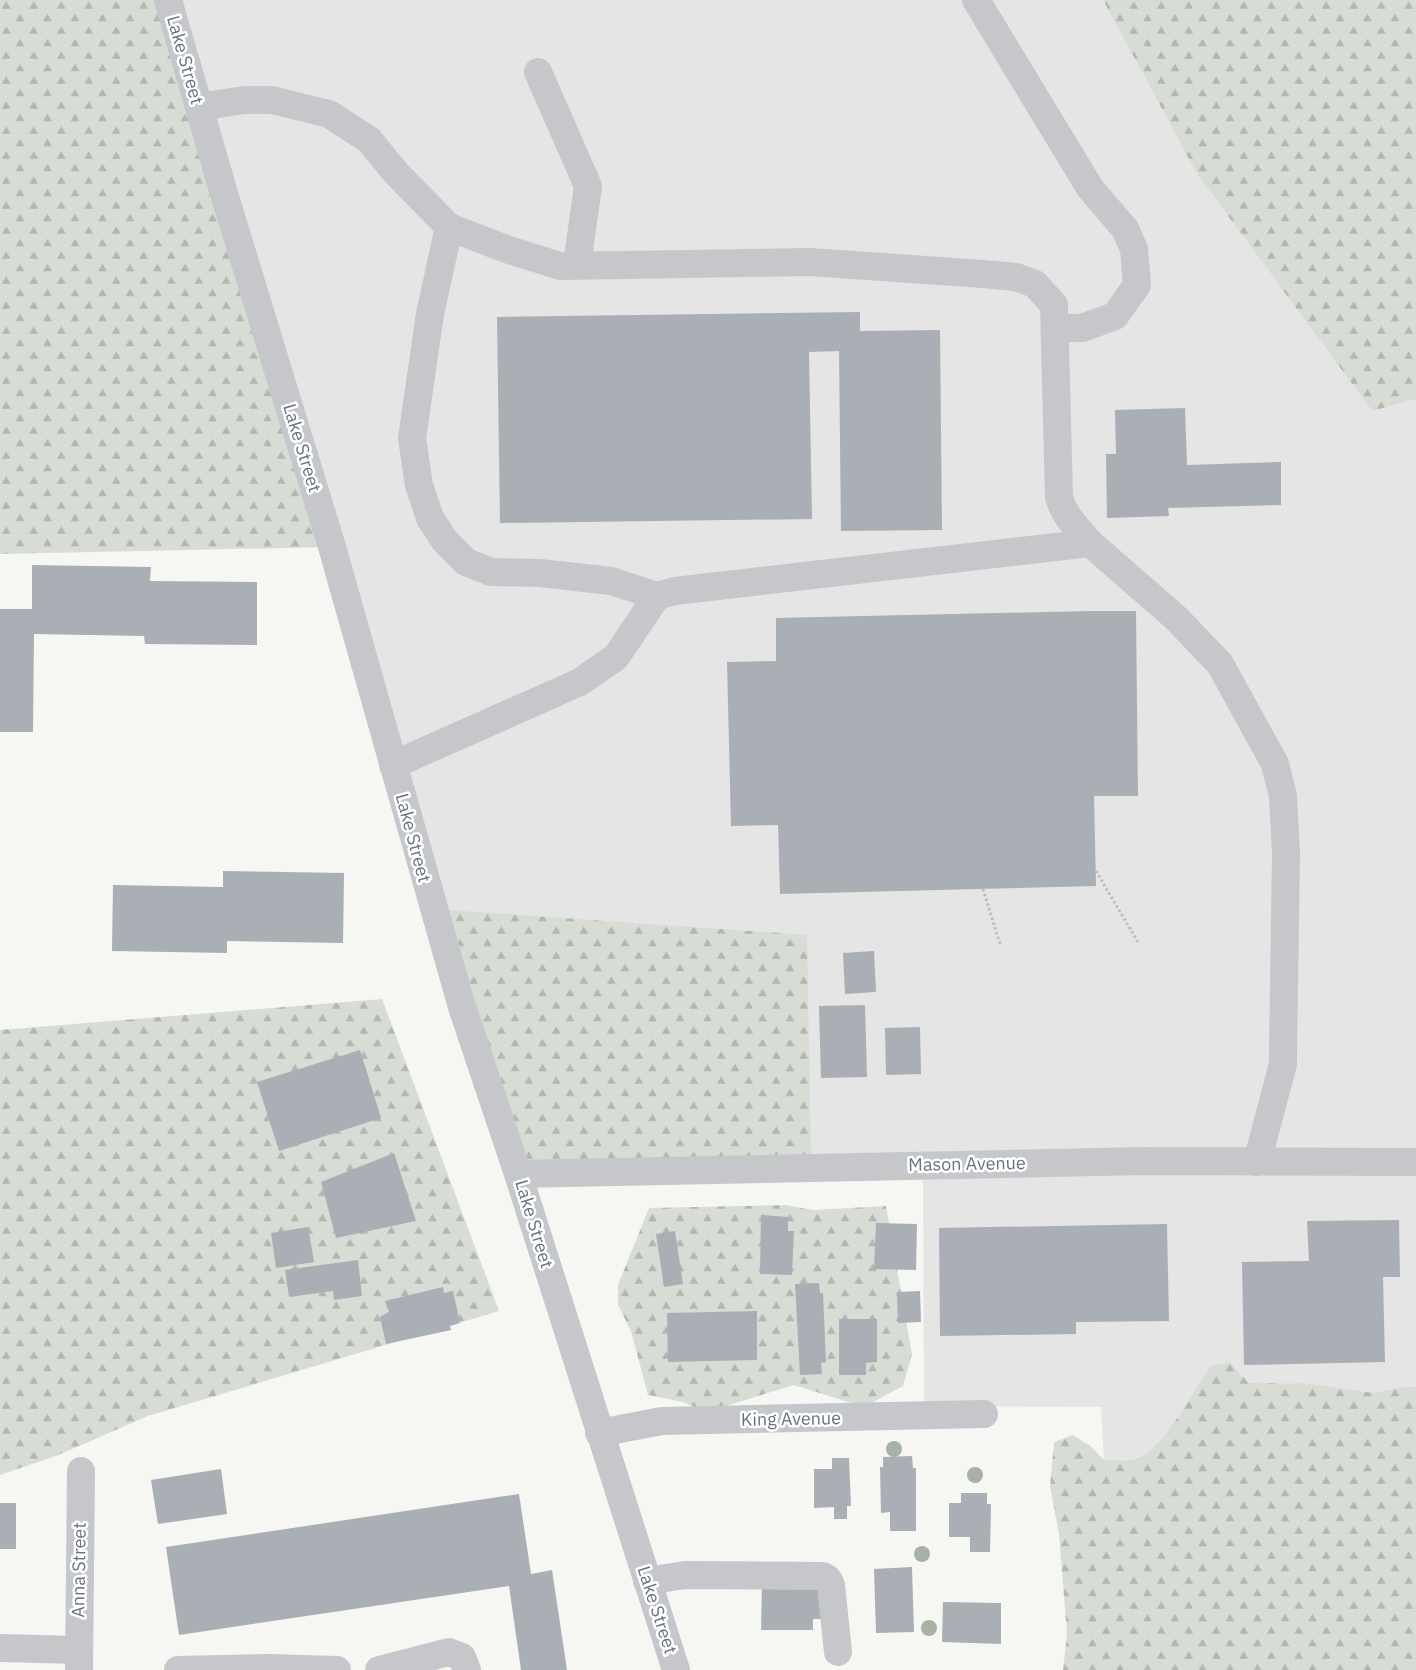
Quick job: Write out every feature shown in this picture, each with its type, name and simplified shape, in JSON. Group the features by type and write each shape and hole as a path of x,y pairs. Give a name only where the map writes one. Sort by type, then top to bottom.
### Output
{"street":[{"name":"Lake Street","path":"168,0 332,547 462,1007 518,1174 676,1670"},
{"path":"976,0 1090,188 1125,229 1134,249 1137,285 1115,316 1082,328 1055,328"},
{"path":"538,72 588,186 577,265"},
{"path":"199,108 244,100 272,100 329,114 369,140 397,174 449,227 541,261 560,266 810,262 1016,277 1035,284 1054,305 1059,497 1062,508 1069,520 1090,543 1176,618 1220,664 1275,764 1283,796 1286,852 1282,1064 1257,1162"},
{"path":"449,227 430,314 412,438 419,485 430,518 445,541 466,562 491,572 540,573 611,581 657,596 675,590 1090,543"},
{"path":"393,765 580,682 616,657 657,596"},
{"name":"Mason Avenue","path":"518,1174 1146,1161 1416,1162"},
{"name":"King Avenue","path":"599,1433 662,1421 984,1414"},
{"name":"Anna Street","path":"78,1660 81,1471"},
{"path":"647,1581 685,1575 823,1576 831,1585 838,1652"},
{"path":"0,1648 78,1660"},
{"path":"378,1670 449,1652 462,1657 467,1670"},
{"path":"178,1670 269,1668 337,1670"}],"path":[{"path":"1096,870 1139,944"},
{"path":"983,889 1000,944"}],"shaded area":[{"path":"168,0 1103,0 1197,174 1372,411 1416,399 1416,1607 1104,1460 1101,1407 924,1406 923,1165 518,1174"}],"green space":[{"path":"0,0 169,0 332,547 0,554"},
{"path":"1103,0 1416,0 1416,399 1372,411 1197,174"},
{"path":"433,909 807,935 811,1168 518,1174"},
{"path":"382,999 499,1311 148,1416 56,1456 0,1475 0,1030"},
{"path":"786,1205 813,1210 886,1206 912,1354 903,1386 864,1407 794,1385 706,1412 683,1402 648,1395 631,1331 618,1305 618,1285 649,1208"},
{"path":"1229,1362 1249,1383 1311,1384 1373,1393 1416,1387 1416,1670 1063,1670 1067,1634 1059,1534 1050,1487 1054,1442 1073,1435 1093,1448 1104,1460 1124,1461 1136,1459 1146,1454 1167,1432 1211,1366"}],"building":[{"path":"860,312 860,331 940,330 942,530 841,531 839,351 809,352 812,519 500,523 497,317"},
{"path":"1185,408 1187,465 1281,462 1281,505 1168,508 1169,516 1107,518 1106,454 1116,454 1115,410"},
{"path":"32,565 151,567 150,581 257,582 257,645 145,644 144,636 34,634 33,732 0,732 0,609 32,609"},
{"path":"1136,611 1138,796 1094,796 1096,886 780,894 778,825 731,826 727,662 776,661 776,618"},
{"path":"223,871 344,873 343,943 227,941 227,953 112,951 113,885 223,887"},
{"path":"874,951 876,992 845,994 843,953"},
{"path":"865,1005 867,1077 821,1078 819,1006"},
{"path":"920,1027 921,1074 886,1075 885,1028"},
{"path":"360,1050 381,1118 279,1151 257,1082"},
{"path":"394,1153 416,1221 336,1238 321,1182"},
{"path":"761,1215 788,1217 788,1231 794,1231 792,1275 760,1274"},
{"path":"1399,1220 1400,1277 1383,1277 1385,1362 1244,1365 1242,1262 1309,1261 1307,1221"},
{"path":"876,1223 917,1224 916,1270 874,1269"},
{"path":"1167,1224 1169,1321 1076,1322 1076,1334 940,1336 939,1228"},
{"path":"308,1227 314,1262 276,1268 271,1233"},
{"path":"675,1231 683,1284 664,1287 656,1234"},
{"path":"358,1260 362,1296 334,1300 333,1291 289,1297 285,1270"},
{"path":"819,1283 820,1293 823,1293 826,1362 821,1363 822,1374 800,1375 795,1284"},
{"path":"443,1287 444,1293 453,1291 460,1323 450,1326 451,1330 386,1344 380,1317 389,1312 385,1301"},
{"path":"920,1291 921,1322 898,1323 897,1292"},
{"path":"757,1311 757,1360 668,1362 667,1313"},
{"path":"839,1319 877,1319 877,1362 866,1363 866,1375 839,1375"},
{"path":"912,1456 913,1468 916,1468 916,1531 890,1531 890,1512 881,1513 880,1467 883,1467 883,1457"},
{"path":"832,1458 849,1458 851,1506 847,1506 847,1519 834,1519 834,1507 814,1508 814,1469 832,1469"},
{"path":"221,1469 227,1514 158,1524 151,1480"},
{"path":"961,1493 987,1493 987,1504 991,1504 990,1552 970,1552 970,1537 949,1537 949,1503 961,1503"},
{"path":"519,1494 531,1574 552,1570 567,1670 521,1670 509,1586 179,1635 166,1547"},
{"path":"0,1503 16,1503 16,1549 0,1549"},
{"path":"912,1567 914,1632 876,1633 874,1569"},
{"path":"762,1584 821,1586 824,1619 813,1619 813,1630 761,1630"},
{"path":"943,1602 1001,1603 1001,1644 942,1642"}]}
